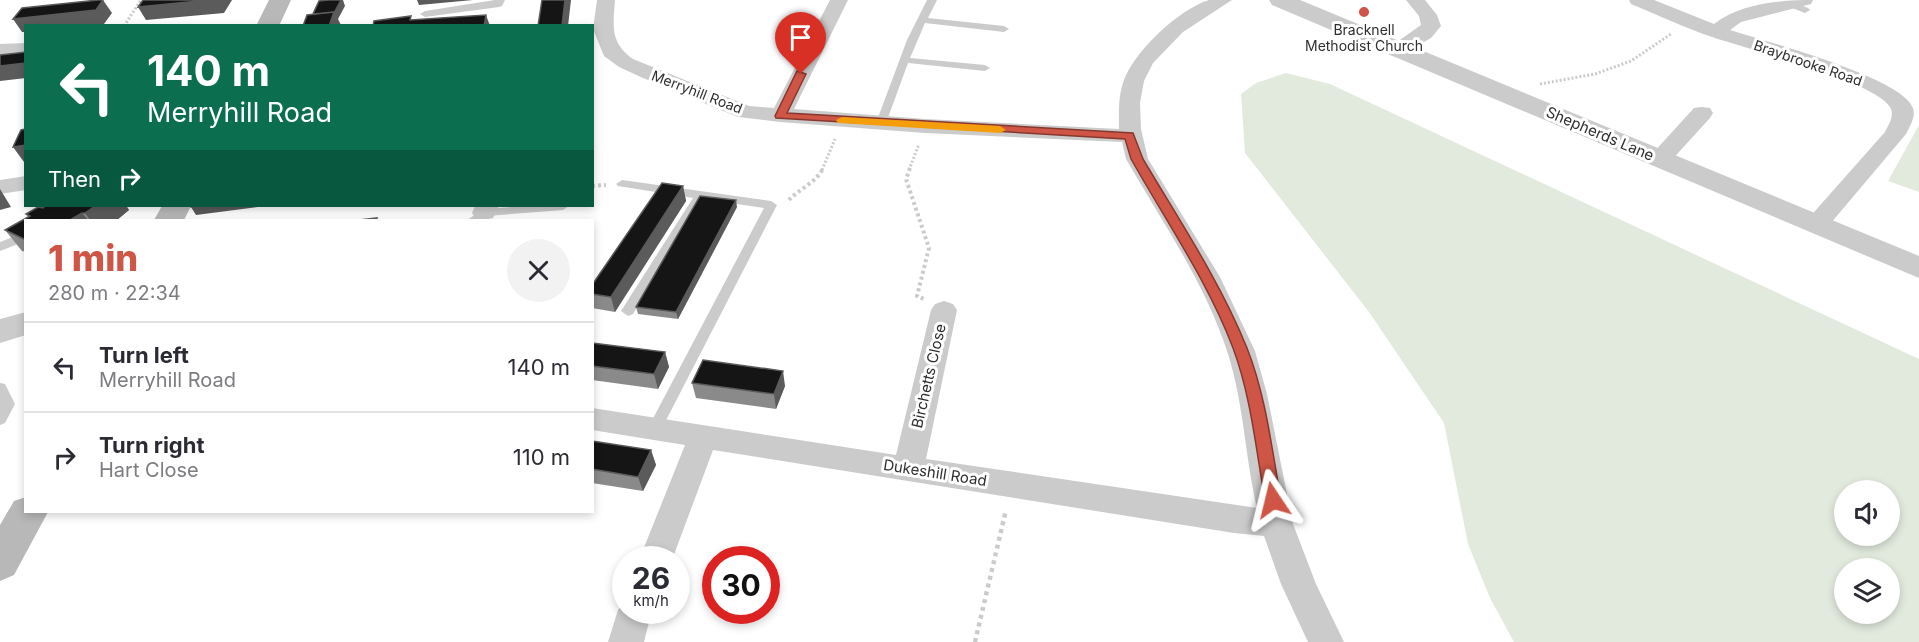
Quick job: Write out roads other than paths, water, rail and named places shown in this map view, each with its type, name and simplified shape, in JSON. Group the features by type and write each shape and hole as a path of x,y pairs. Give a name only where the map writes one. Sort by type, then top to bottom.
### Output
{"main road":[{"path":"268,24 280,0"},
{"path":"0,563 27,513"}],"street":[{"name":"Merryhill Road","path":"606,0 605,40 611,52 626,63 746,112 925,126 1129,136"},
{"path":"780,116 839,0"},
{"path":"1223,0 1174,27 1151,50 1131,92 1128,104 1129,136 1137,159 1223,308 1241,350 1255,400 1277,523 1300,589 1326,642"},
{"name":"Shepherds Lane","path":"1280,0 1396,51 1919,268"},
{"path":"1396,51 1424,34 1431,26 1428,15 1416,0"},
{"name":"Braybrooke Road","path":"1638,0 1716,32 1862,80 1892,96 1902,107 1903,116 1894,134 1816,225"},
{"path":"1716,32 1734,18 1800,5"},
{"path":"0,50 24,49"},
{"path":"1660,159 1702,113"},
{"path":"0,187 24,183"},
{"name":"Birchetts Close","path":"908,469 944,310"},
{"path":"0,331 24,324"},
{"name":"Dukeshill Road","path":"594,419 1234,520 1277,523"},
{"path":"660,546 703,436"},
{"path":"626,642 631,624"}],"lane":[{"path":"425,14 500,4 500,0"},
{"path":"880,123 904,60 932,0"},
{"path":"922,20 1004,29"},
{"path":"904,60 985,68"},
{"path":"622,184 771,205 655,428"},
{"path":"628,311 700,195"},
{"path":"481,213 551,207"},
{"path":"0,247 24,237"},
{"path":"0,388 8,404 0,419"}],"place":[{"name":"Bracknell Methodist Church","path":"1364,12"}]}
